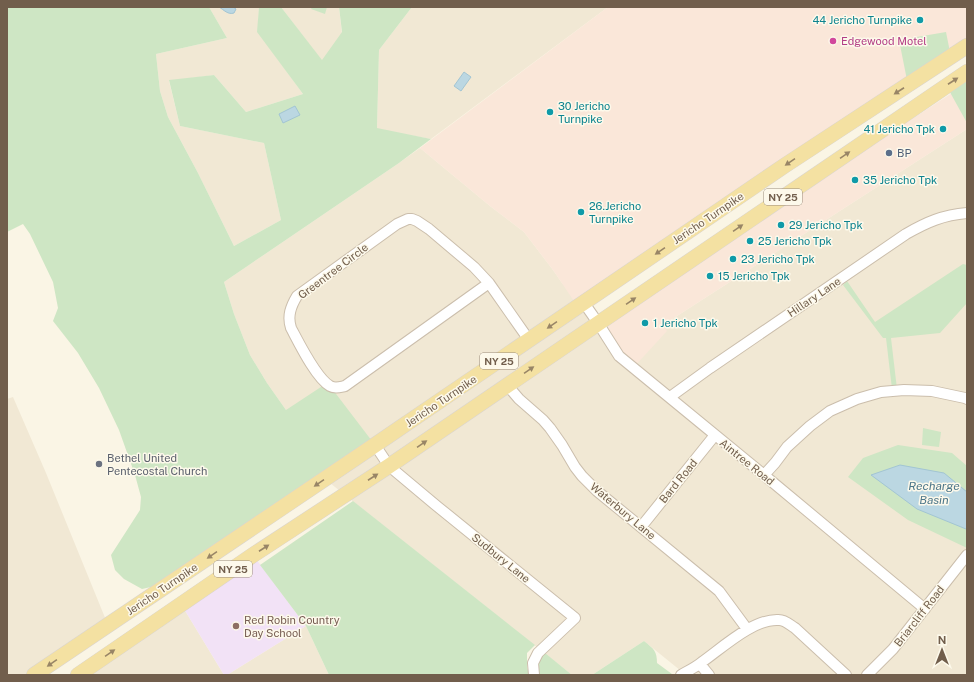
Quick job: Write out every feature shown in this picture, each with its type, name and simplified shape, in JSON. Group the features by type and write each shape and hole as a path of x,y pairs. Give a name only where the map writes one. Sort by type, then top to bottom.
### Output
{"main road":[{"name":"Jericho Turnpike","path":"34,675 375,445 794,159 967,46"},
{"name":"NY 25","path":"78,675 253,555 390,466 967,72"}],"street":[{"name":"Hillary Lane","path":"670,397 906,234 935,219 967,213"},
{"name":"Greentree Circle","path":"489,283 346,386 336,388 330,386 320,377 302,349 290,325 290,311 297,296 397,224 408,219 412,219 429,229 474,267 489,283 529,340"},
{"name":"Aintree Road","path":"584,303 619,356 925,609"},
{"name":"Waterbury Lane","path":"507,385 550,428 582,476 597,491 719,591 747,630"},
{"path":"764,475 787,447 810,426 830,411 857,398 881,392 904,390 966,397"},
{"name":"Bard Road","path":"641,527 715,435"},
{"name":"Sudbury Lane","path":"375,445 390,466 575,618 540,650 533,663 534,675"},
{"name":"Briarcliff Road","path":"867,675 893,649 967,555"},
{"path":"681,675 700,664 747,630 761,623 772,620 781,620 787,622 795,628 846,675"},
{"path":"700,664 709,675"}],"shaded area":[{"path":"209,7 259,7 258,32 303,94 246,112 214,75 169,81 180,126 264,143 281,220 234,246 198,173 168,117 160,91 156,54 227,38"},
{"path":"281,7 339,7 342,34 322,61"},
{"path":"412,7 608,7 431,139 377,129 379,50"},
{"path":"608,7 967,7 967,51 578,307 553,270 524,232 420,148"},
{"path":"952,93 967,122 967,129 663,325 667,331 633,368 598,323"},
{"path":"967,129 967,675 686,675 644,641 592,675 572,675 325,479 286,410 250,355 234,314 224,282 420,148 524,232 562,283 598,323 663,325"},
{"path":"13,397 46,473 108,625 34,675 7,675 7,399"},
{"path":"256,559 306,626 227,675 224,675 184,609"},
{"path":"181,604 224,675 78,675"},
{"path":"306,626 329,675 227,675"}],"green space":[{"path":"7,7 209,7 227,38 156,54 160,91 168,117 198,173 234,246 281,220 264,143 180,126 169,80 214,75 246,112 303,94 257,32 259,7 281,7 322,60 342,32 339,7 412,7 379,50 377,128 431,139 399,163 224,282 234,314 250,355 286,410 327,383 375,445 173,582 142,589 124,579 115,570 111,555 140,510 141,497 135,475 119,430 99,388 78,353 53,321 58,308 53,282 30,234 23,224 7,232"},
{"path":"312,7 327,7 325,14 311,9"},
{"path":"946,32 951,57 908,85 899,40"},
{"path":"967,72 967,123 946,85"},
{"path":"963,264 967,265 967,303 940,333 891,338 897,389 892,389 886,338 883,338 843,285 847,281 875,322"},
{"path":"923,428 941,432 939,447 922,445"},
{"path":"898,445 952,453 967,466 967,548 908,520 848,477 863,458"},
{"path":"353,501 535,645 527,653 527,667 529,675 329,675 306,626 260,565"},
{"path":"644,641 654,650 657,663 672,674 592,675"},
{"path":"545,653 572,675 540,675 537,666 540,658"}],"water":[{"path":"219,7 233,7 236,9 234,13 230,13"},
{"path":"464,72 471,77 461,91 454,86"},
{"path":"295,106 300,115 283,123 279,114"},
{"name":"Recharge Basin","path":"900,465 944,473 967,492 967,528 966,529 917,509 871,475"}],"place":[{"name":"44 Jericho Turnpike","path":"920,20"},
{"name":"Edgewood Motel","path":"833,41"},
{"name":"30 Jericho Turnpike","path":"550,112"},
{"name":"41 Jericho Tpk","path":"943,129"},
{"name":"BP","path":"889,153"},
{"name":"35 Jericho Tpk","path":"855,180"},
{"name":"26.Jericho Turnpike","path":"581,212"},
{"name":"29 Jericho Tpk","path":"781,225"},
{"name":"25 Jericho Tpk","path":"750,241"},
{"name":"23 Jericho Tpk","path":"733,259"},
{"name":"15 Jericho Tpk","path":"710,276"},
{"name":"1 Jericho Tpk","path":"645,323"},
{"name":"Bethel United Pentecostal Church","path":"99,464"},
{"name":"Red Robin Country Day School","path":"236,626"}]}
